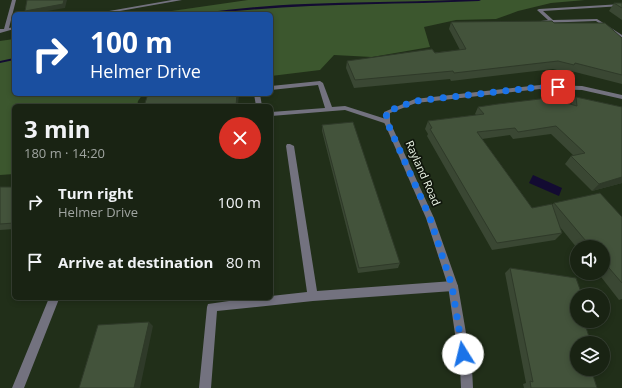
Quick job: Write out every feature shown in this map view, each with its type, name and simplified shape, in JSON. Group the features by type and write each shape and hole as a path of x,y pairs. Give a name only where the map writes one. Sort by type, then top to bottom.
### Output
{"street":[{"path":"3,30 14,0"},
{"path":"106,12 180,0"},
{"path":"552,21 539,10 622,5"},
{"path":"581,7 586,12"},
{"path":"592,16 622,37"},
{"path":"538,22 597,20"},
{"path":"273,88 320,83 329,109"},
{"path":"273,114 345,108 387,122 386,112 415,101 540,87 575,88 622,98"},
{"name":"Rayland Road","path":"387,122 430,218 452,286 466,368 467,388"},
{"path":"290,146 313,296"},
{"path":"205,388 212,307 313,296 452,286"},
{"path":"18,388 54,300"}],"green space":[{"path":"248,0 585,0 551,3 518,11 496,19 456,20 424,27 430,47 372,57 334,55 320,70 273,76 273,12 165,12"},
{"path":"12,39 12,96 142,96 137,104 12,104 12,174 0,175 0,41"}],"shaded area":[{"path":"533,175 562,188 559,196 529,183"}],"building":[{"path":"27,0 64,0 63,4 25,11"},
{"path":"614,3 622,3 622,8"},
{"path":"552,21 554,23 605,23 622,38 622,75 575,63 574,65 558,61 454,73 453,71 355,80 347,61 432,49 435,53 466,49 451,22"},
{"path":"147,96 237,96 236,104 145,104"},
{"path":"576,97 622,107 622,177 599,184 571,156 585,153 556,126 518,132 515,128 477,132 532,208 552,204 562,233 497,243 430,129 432,128 428,121 484,114 478,107 548,98 577,106"},
{"path":"353,122 400,263 359,268 322,125"},
{"path":"0,187 12,187 12,223 0,224"},
{"path":"600,193 622,217 622,283 610,269 610,240 585,240 554,203"},
{"path":"510,268 570,277 570,280 577,280 580,288 570,288 570,328 586,328 589,336 570,336 570,376 593,376 597,388 531,388 530,381 533,382"},
{"path":"149,322 134,388 79,388 98,325"}],"waterway":[{"path":"218,12 305,5 479,0"},
{"path":"0,62 12,59"}],"route":[{"path":"463,354 452,286 430,218 387,122 386,112 415,101 540,87 558,87"}]}
